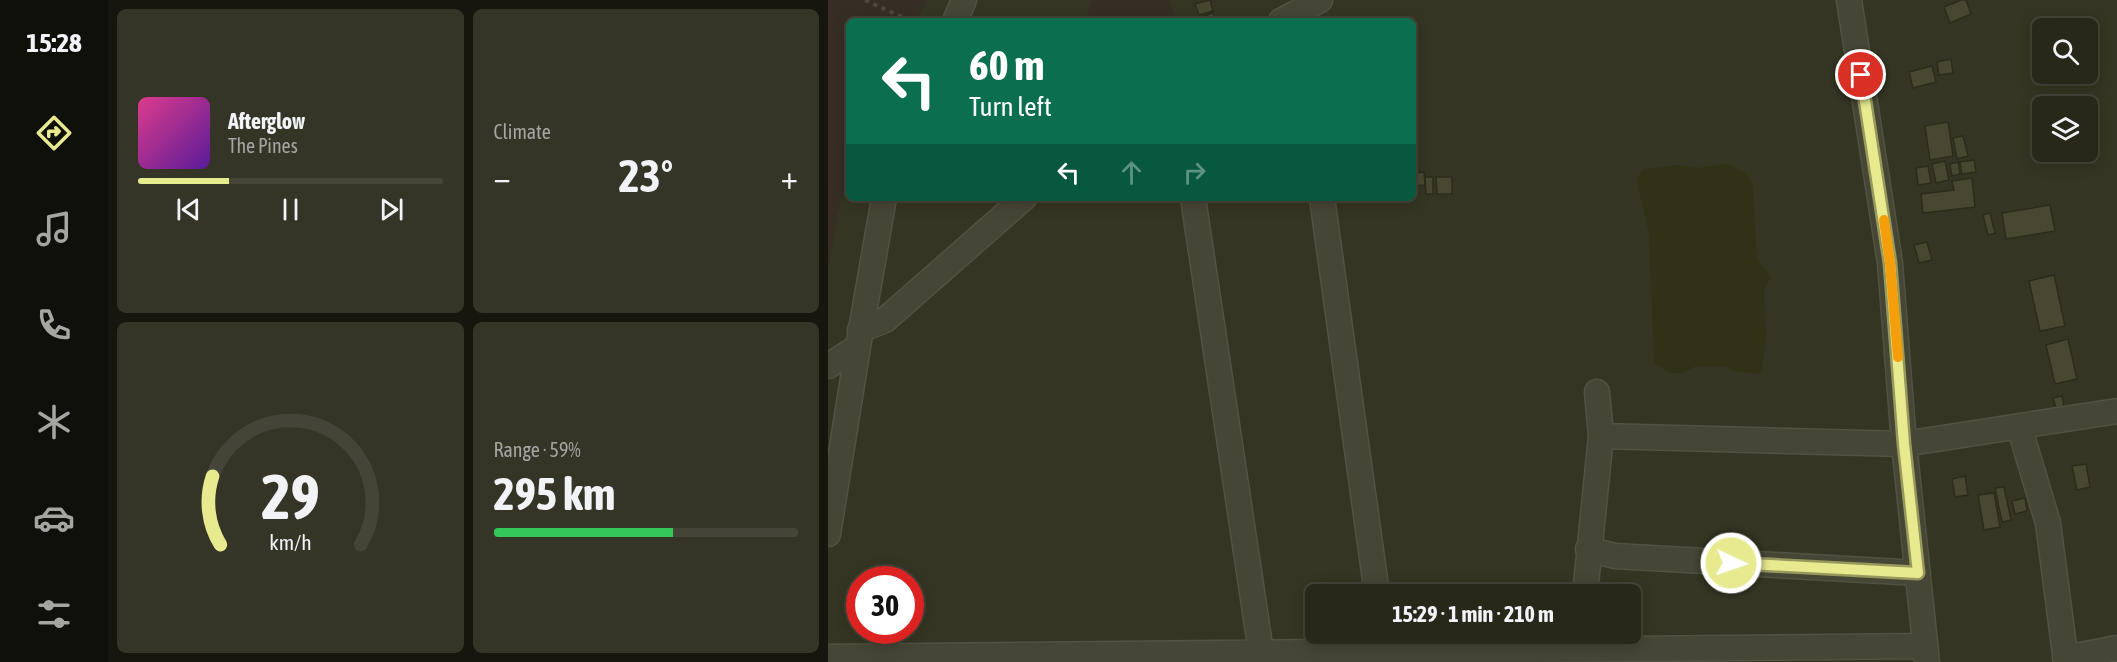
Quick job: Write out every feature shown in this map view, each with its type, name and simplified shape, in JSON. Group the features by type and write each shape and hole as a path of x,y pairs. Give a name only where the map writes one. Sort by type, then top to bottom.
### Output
{"street":[{"path":"956,18 964,0"},
{"path":"1292,18 1320,0"},
{"path":"1449,644 1926,654 1904,444 1890,263 1849,0"},
{"path":"828,534 883,201"},
{"path":"828,366 885,320 1021,201"},
{"path":"1193,201 1261,652"},
{"path":"1322,201 1376,584"},
{"path":"1586,584 1601,436 1597,392"},
{"path":"1601,436 1904,444 2117,411"},
{"path":"2019,426 2048,523 2066,660 2117,648"},
{"path":"1588,549 1615,556 1918,573"},
{"path":"828,657 1261,652 1359,644"}],"path":[{"path":"866,0 905,18"}],"shaded area":[{"path":"828,0 927,0 918,18 846,18 846,185 840,204 828,269"},
{"path":"1093,0 1169,0 1176,18 1085,18"},
{"path":"1721,164 1746,173 1753,185 1757,259 1771,277 1764,291 1766,339 1761,374 1734,371 1725,366 1696,366 1683,373 1671,373 1654,364 1649,233 1636,179 1643,170 1676,165 1699,168"}],"building":[{"path":"1210,0 1213,11 1199,15 1195,4"},
{"path":"1966,0 1971,14 1950,23 1944,7"},
{"path":"1213,13 1215,18 1199,18"},
{"path":"1951,59 1953,73 1939,75 1937,62"},
{"path":"1932,66 1936,82 1913,88 1909,72"},
{"path":"1948,122 1953,156 1930,160 1925,126"},
{"path":"1963,136 1968,156 1957,159 1953,138"},
{"path":"1974,160 1976,172 1962,174 1960,162"},
{"path":"1945,161 1949,180 1936,183 1932,164"},
{"path":"1958,162 1960,174 1952,176 1950,164"},
{"path":"1928,166 1931,183 1918,185 1916,168"},
{"path":"1424,172 1425,185 1416,186 1416,173"},
{"path":"1425,177 1433,177 1433,194 1426,194"},
{"path":"1436,177 1452,177 1452,194 1437,194"},
{"path":"1972,178 1975,207 1923,213 1921,194 1954,190 1952,181"},
{"path":"2050,205 2055,231 2006,239 2002,213"},
{"path":"1990,213 1995,233 1988,235 1983,215"},
{"path":"1927,242 1932,260 1919,263 1914,245"},
{"path":"2054,275 2065,326 2040,331 2029,281"},
{"path":"2068,339 2077,379 2055,384 2046,345"},
{"path":"2062,396 2064,406 2056,408 2053,398"},
{"path":"2086,464 2090,487 2077,490 2072,466"},
{"path":"1965,476 1968,495 1955,497 1952,479"},
{"path":"2004,487 2011,520 2002,522 1995,488"},
{"path":"1994,493 2000,527 1984,530 1978,495"},
{"path":"2025,498 2027,511 2015,514 2012,501"}],"slow traffic":[{"path":"1884,220 1898,357"}],"route":[{"path":"1731,563 1918,573 1904,444 1890,263 1861,75"}]}
